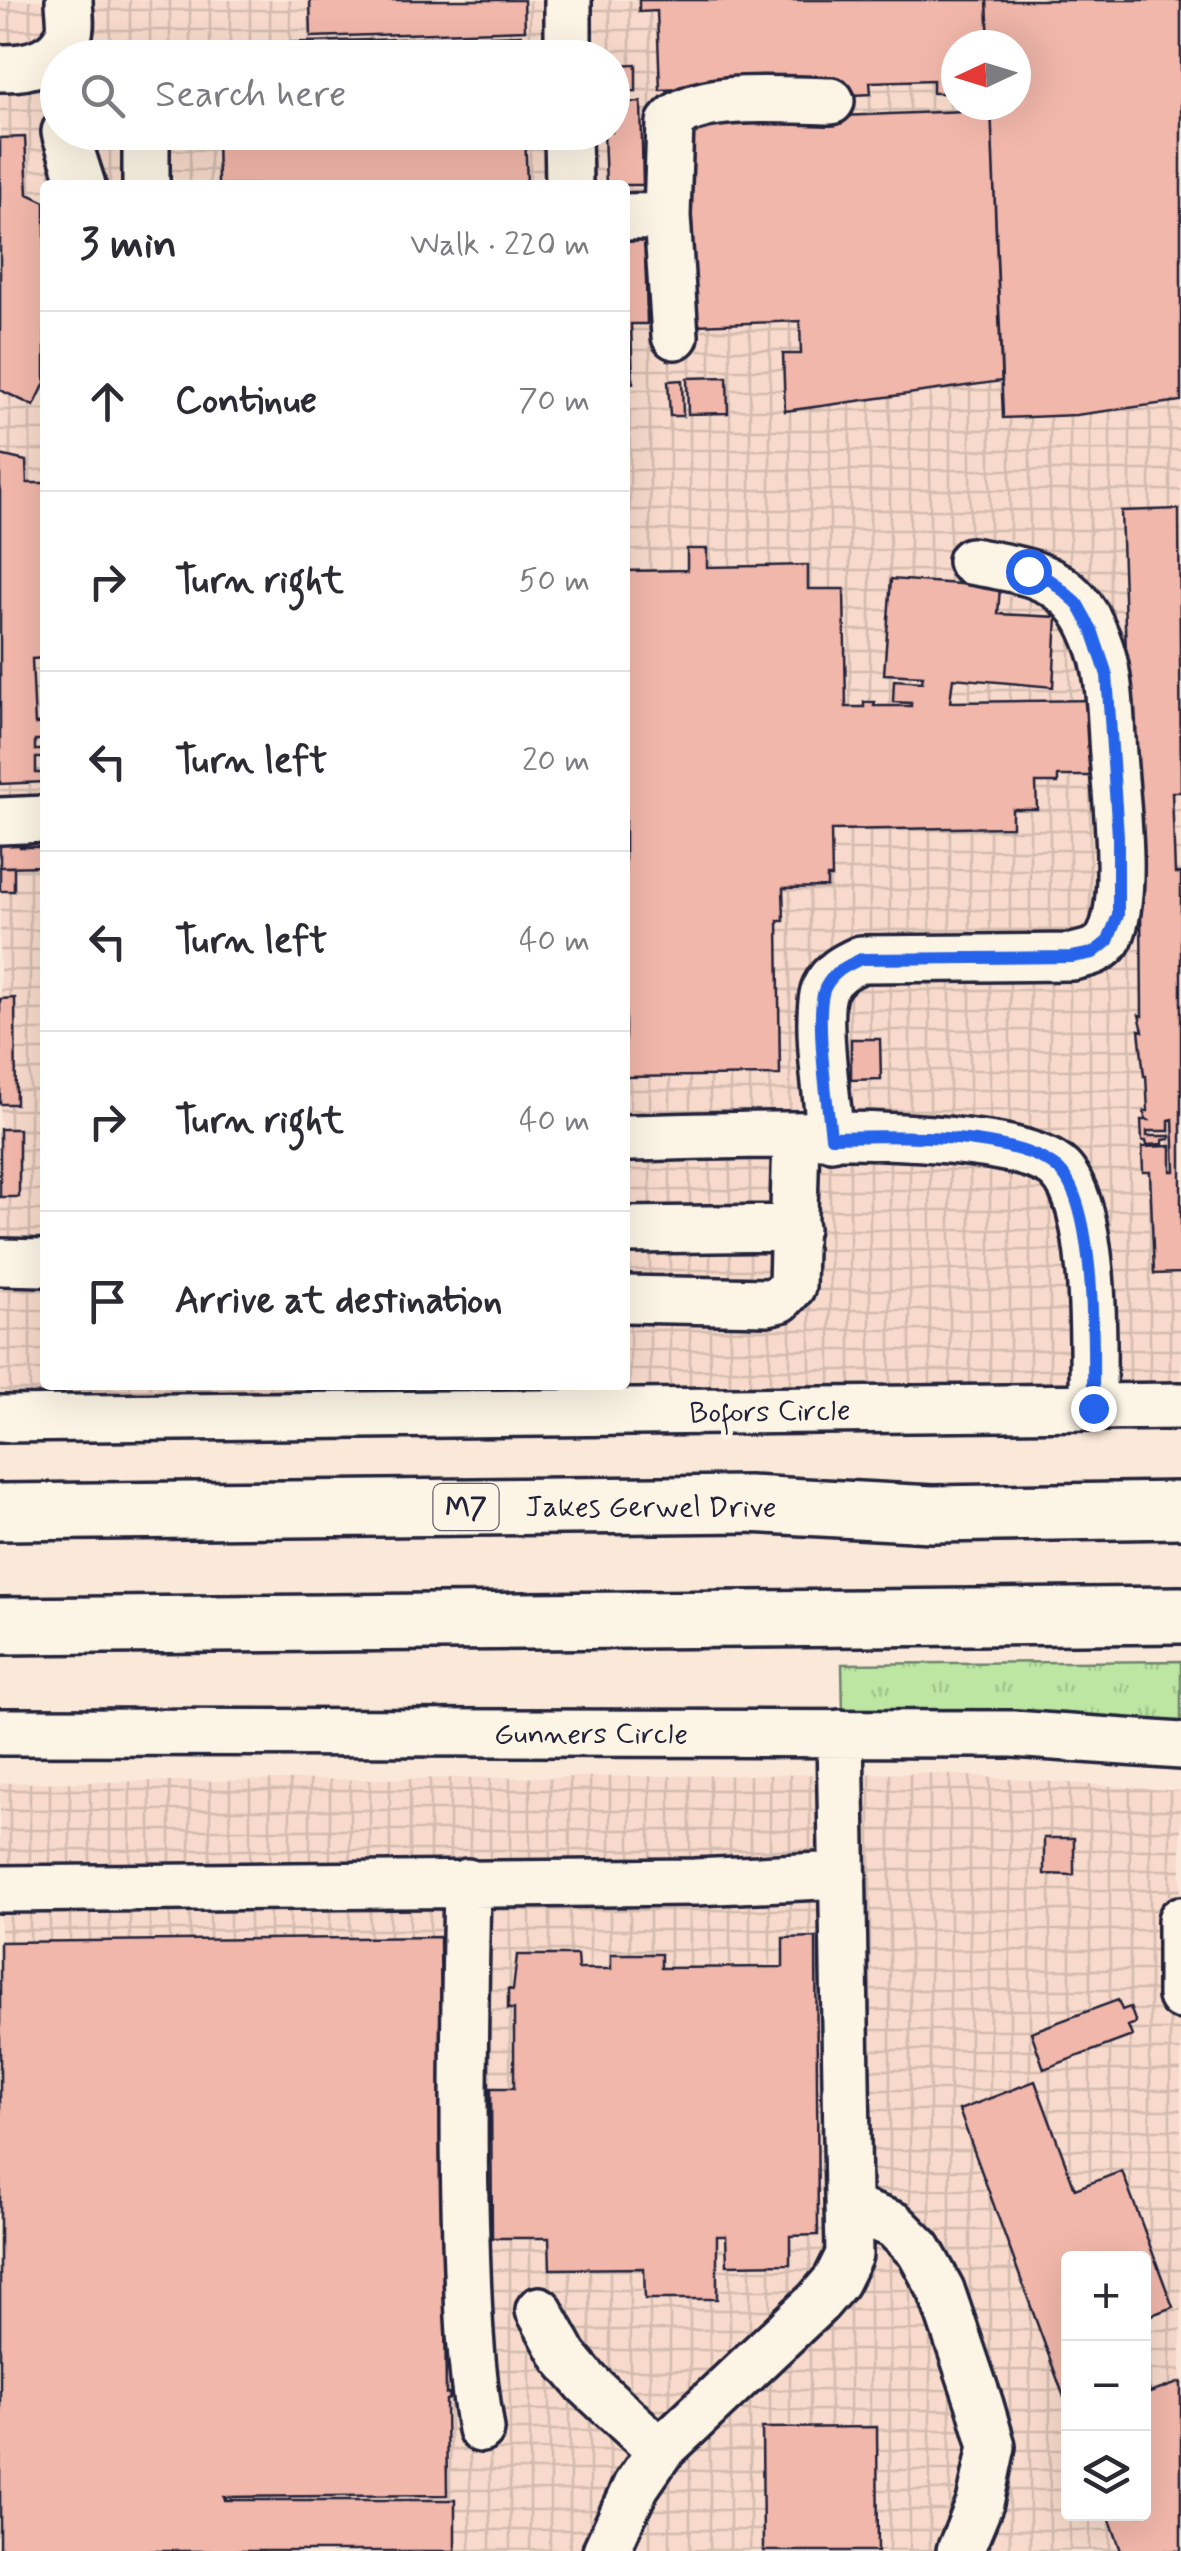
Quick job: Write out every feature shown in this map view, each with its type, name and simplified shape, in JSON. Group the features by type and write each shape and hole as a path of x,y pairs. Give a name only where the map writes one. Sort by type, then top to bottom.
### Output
{"highway":[{"name":"Jakes Gerwel Drive","path":"0,1512 748,1504 932,1514 1181,1510"},
{"path":"0,1626 1181,1615"}],"street":[{"path":"62,40 70,32 69,0"},
{"path":"568,0 568,40"},
{"path":"675,336 646,216 670,123 684,108 711,102 831,100"},
{"path":"71,150 80,180"},
{"path":"146,150 146,180"},
{"path":"569,150 570,180"},
{"path":"630,1299 768,1302 780,1299 792,1286 795,1228 813,1137 823,990 837,971 861,959 1082,955 1093,953 1108,941 1118,915 1118,836 1107,675 1092,630 1077,603 1052,581 1028,571 971,561"},
{"path":"0,821 40,820"},
{"path":"630,1138 902,1136 968,1141 1038,1157 1060,1170 1076,1195 1092,1303 1093,1408"},
{"path":"630,1230 795,1228"},
{"path":"0,1262 40,1263"},
{"name":"Bofors Circle","path":"0,1419 1181,1406"},
{"name":"Gunners Circle","path":"0,1732 1013,1734 1181,1746"},
{"path":"606,2551 636,2486 660,2451 818,2302 849,2255 840,1733"},
{"path":"0,1890 695,1882 842,1875"},
{"path":"467,1882 465,2220 470,2365 480,2429"},
{"path":"1180,1931 1181,1996"},
{"path":"848,2208 894,2225 918,2250 941,2290 980,2405 992,2446 980,2503 960,2551"},
{"path":"538,2310 565,2356 587,2383 660,2451"}],"shaded area":[{"path":"0,0 1181,0 1181,1385 0,1396"},
{"path":"926,1773 1181,1791 1181,2551 0,2551 0,1783"}],"green space":[{"path":"1181,1661 1181,1725 843,1715 842,1664"}],"building":[{"path":"310,0 524,0 525,30 311,37"},
{"path":"639,0 987,0 988,30 941,30 941,93 933,93 933,80 870,82 871,94 853,95 844,92 844,83 660,90 657,11 639,12"},
{"path":"987,0 1181,0 1181,401 1076,415 1003,418 992,120 1031,120 1031,30 988,30"},
{"path":"521,35 521,40 370,40"},
{"path":"630,64 636,64 636,91 630,91"},
{"path":"630,102 641,102 643,185 630,185 630,180 606,180 605,150 630,150"},
{"path":"941,112 941,120 992,120 1002,381 785,411 783,354 801,354 800,321 696,325 688,122"},
{"path":"25,137 28,194 40,200 40,393 34,406 0,390 0,138"},
{"path":"217,150 526,150 527,180 218,180"},
{"path":"630,236 645,236 647,324 631,324 630,383"},
{"path":"727,377 728,413 688,414 687,378"},
{"path":"682,380 683,416 670,416 668,381"},
{"path":"0,455 26,461 27,483 40,483 40,658 32,659 35,724 40,724 40,740 35,740 35,750 40,750 36,773 40,773 40,782 0,784"},
{"path":"1179,509 1181,792 1172,792 1175,873 1181,873 1181,1273 1154,1274 1150,1172 1143,1172 1142,1147 1171,1146 1171,1171 1175,1171 1173,1119 1169,1120 1169,1131 1147,1131 1147,1136 1170,1136 1163,1144 1147,1145 1142,1141 1141,1120 1148,1120 1144,1111 1148,1111 1139,1030 1143,1031 1139,1015 1142,1016 1141,907 1135,908 1121,511"},
{"path":"687,549 707,549 707,567 808,565 808,589 844,589 846,707 864,707 864,702 875,702 874,706 911,706 893,702 894,680 922,682 923,676 884,674 891,579 1000,587 998,614 1057,617 1053,687 953,678 950,702 1096,700 1096,776 1058,776 1058,783 1036,783 1037,809 1012,809 1012,827 831,830 832,877 827,877 827,887 783,888 784,921 778,921 780,1075 630,1077 630,571 687,570"},
{"path":"0,834 19,834 20,847 40,847 40,866 0,867"},
{"path":"0,867 14,867 14,891 0,891"},
{"path":"15,998 16,1104 0,1104 0,999"},
{"path":"851,1039 880,1039 881,1079 851,1080"},
{"path":"0,1129 19,1129 19,1197 0,1197"},
{"path":"1044,1838 1074,1838 1074,1875 1044,1874"},
{"path":"440,1937 441,2032 445,2031 441,2037 448,2304 446,2394 450,2394 446,2400 447,2495 224,2497 455,2500 455,2551 0,2551 0,1942"},
{"path":"816,1937 818,2235 790,2236 790,2264 727,2265 726,2236 717,2236 717,2299 645,2299 644,2268 550,2269 549,2238 492,2238 491,2088 514,2088 514,2009 508,2009 508,1989 513,1990 517,1955 577,1955 578,1969 611,1969 611,1954 661,1954 661,1968 783,1967 783,1938"},
{"path":"1118,2000 1122,2010 1130,2007 1136,2023 1128,2026 1132,2036 1044,2069 1031,2032"},
{"path":"1035,2081 1075,2189 1122,2171 1173,2307 1151,2315 1151,2251 1061,2251 1061,2389 959,2110"},
{"path":"1181,2382 1181,2551 1121,2551 1110,2521 1151,2521 1151,2393"},
{"path":"877,2427 878,2551 763,2551 762,2428"}],"route":[{"path":"1028,571 1052,581 1077,603 1092,630 1107,675 1118,836 1118,915 1108,941 1093,953 1072,957 861,959 837,971 823,990 822,1042 831,1137 902,1136 968,1141 1010,1148 1038,1157 1060,1170 1076,1195 1084,1236 1092,1303 1093,1408"}]}
